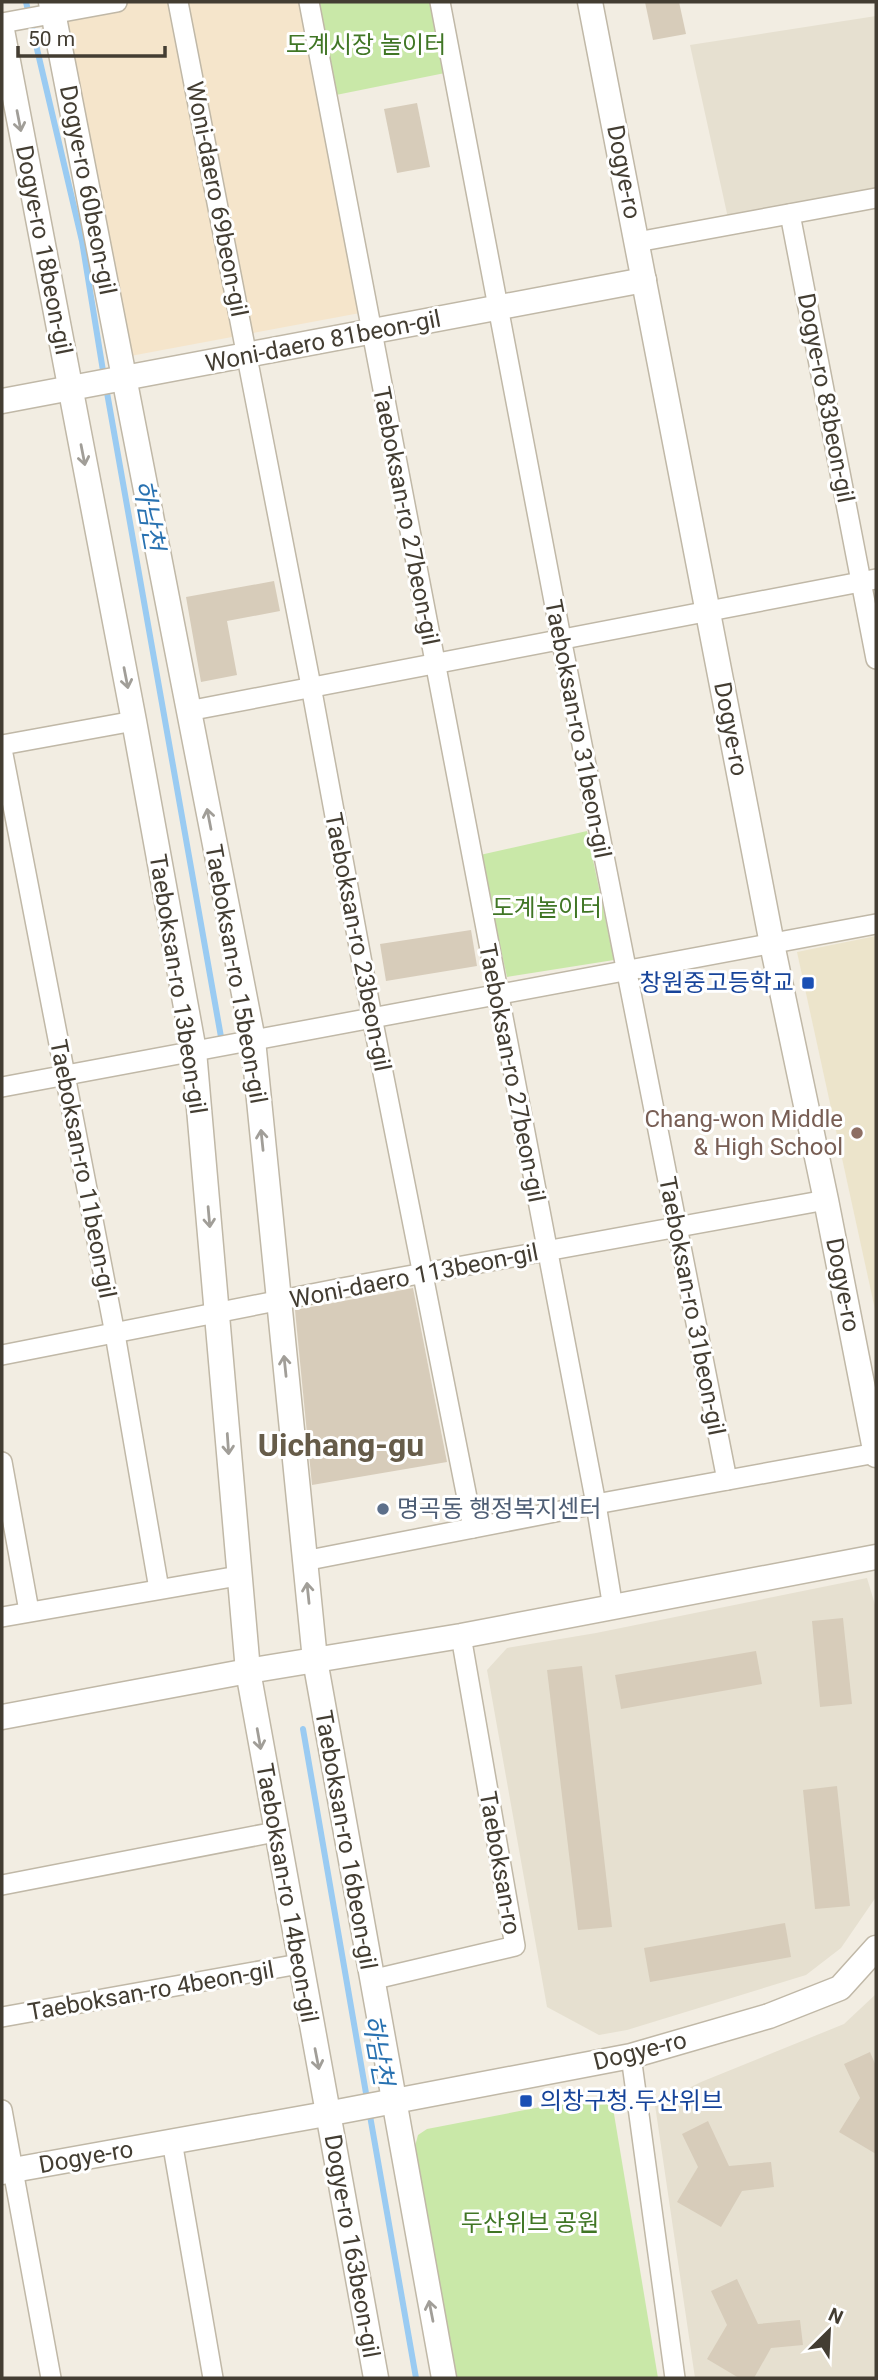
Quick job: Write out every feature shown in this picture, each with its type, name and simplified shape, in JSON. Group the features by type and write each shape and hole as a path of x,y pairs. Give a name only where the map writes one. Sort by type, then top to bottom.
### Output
{"street":[{"path":"5,25 49,10 117,2"},
{"name":"Woni-daero 69beon-gil","path":"178,2 247,355"},
{"path":"309,2 370,332"},
{"path":"440,2 496,308"},
{"name":"Dogye-ro","path":"590,2 772,944 876,1454"},
{"name":"Dogye-ro 60beon-gil","path":"49,10 121,379"},
{"name":"Dogye-ro 18beon-gil","path":"5,25 78,386"},
{"path":"637,242 876,198"},
{"name":"Dogye-ro 83beon-gil","path":"790,214 869,581 876,659"},
{"name":"Woni-daero 81beon-gil","path":"2,401 644,280"},
{"name":"Taeboksan-ro 31beon-gil","path":"496,308 727,1480"},
{"name":"Taeboksan-ro 27beon-gil","path":"370,332 596,1504 613,1608"},
{"name":"Taeboksan-ro 23beon-gil","path":"247,355 372,1017 473,1528"},
{"name":"Taeboksan-ro 15beon-gil","path":"121,379 253,1040 304,1561 311,1661"},
{"name":"Taeboksan-ro 13beon-gil","path":"78,386 134,721 194,1051 238,1576 252,1670"},
{"path":"188,711 869,581"},
{"path":"2,747 134,721"},
{"name":"Taeboksan-ro 11beon-gil","path":"2,747 115,1334 159,1590"},
{"path":"2,1087 876,923"},
{"name":"Woni-daero 113beon-gil","path":"2,1355 826,1200"},
{"path":"304,1561 596,1504 876,1454"},
{"path":"2,1462 29,1611"},
{"path":"2,1717 252,1670 461,1636 876,1557"},
{"path":"2,1616 238,1576"},
{"name":"Taeboksan-ro","path":"371,1980 515,1946 461,1636"},
{"name":"Taeboksan-ro 16beon-gil","path":"311,1661 371,1980 387,2103 444,2378"},
{"name":"Taeboksan-ro 14beon-gil","path":"252,1670 275,1832 299,1964 332,2113"},
{"path":"2,1885 275,1832"},
{"name":"Dogye-ro","path":"7,2171 631,2056 769,2016 840,1988 876,1948"},
{"name":"Taeboksan-ro 4beon-gil","path":"2,2017 299,1964"},
{"path":"631,2056 675,2378"},
{"path":"2,2110 7,2171 51,2378"},
{"name":"Dogye-ro 163beon-gil","path":"332,2113 376,2378"},
{"path":"172,2141 213,2378"}],"shaded area":[{"path":"56,2 303,2 360,313 125,357"},
{"path":"876,16 876,191 728,218 690,45"},
{"name":"Chang-won Middle & High School","path":"876,936 876,1314 797,952"},
{"path":"867,1578 876,1608 876,1897 841,1948 806,1975 627,2030 599,2035 547,2007 487,1670 507,1648 596,1633"},
{"path":"876,1994 876,2378 695,2378 655,2105 701,2082 844,2024"}],"green space":[{"name":"도계시장 놀이터","path":"313,2 431,2 445,73 331,96"},
{"name":"도계놀이터","path":"587,831 614,960 507,977 480,855"},
{"name":"두산위브 공원","path":"592,2097 612,2102 658,2378 457,2378 414,2150 418,2135 427,2129"}],"building":[{"path":"645,2 679,2 686,34 653,40"},
{"path":"417,103 430,167 397,173 384,109"},
{"path":"274,581 280,611 227,621 237,675 201,682 186,597"},
{"path":"471,930 477,966 386,981 380,944"},
{"path":"413,1288 447,1462 312,1485 295,1310"},
{"path":"843,1618 852,1704 820,1707 812,1621"},
{"path":"756,1651 762,1684 621,1709 615,1675"},
{"path":"582,1666 612,1927 578,1930 547,1670"},
{"path":"837,1786 850,1906 815,1909 803,1790"},
{"path":"785,1923 791,1957 650,1982 644,1948"},
{"path":"870,2052 876,2066 876,2154 839,2132 860,2098 844,2064"},
{"path":"708,2121 729,2166 771,2162 774,2187 742,2191 721,2227 677,2202 698,2167 682,2134"},
{"path":"737,2279 758,2324 800,2320 803,2345 771,2348 754,2378 739,2378 707,2359 727,2325 711,2291"}],"waterway":[{"name":"하남천","path":"26,2 82,241 104,377"},
{"name":"하남천","path":"106,387 221,1037"},
{"name":"하남천","path":"303,1729 367,2099"},
{"name":"하남천","path":"369,2110 416,2378"}],"place":[{"name":"창원중고등학교","path":"808,983"},
{"name":"Chang-won Middle & High School","path":"857,1133"},
{"name":"명곡동 행정복지센터","path":"383,1509"},
{"name":"의창구청.두산위브","path":"526,2101"}],"district":[{"name":"Uichang-gu","path":"341,1445"}]}
